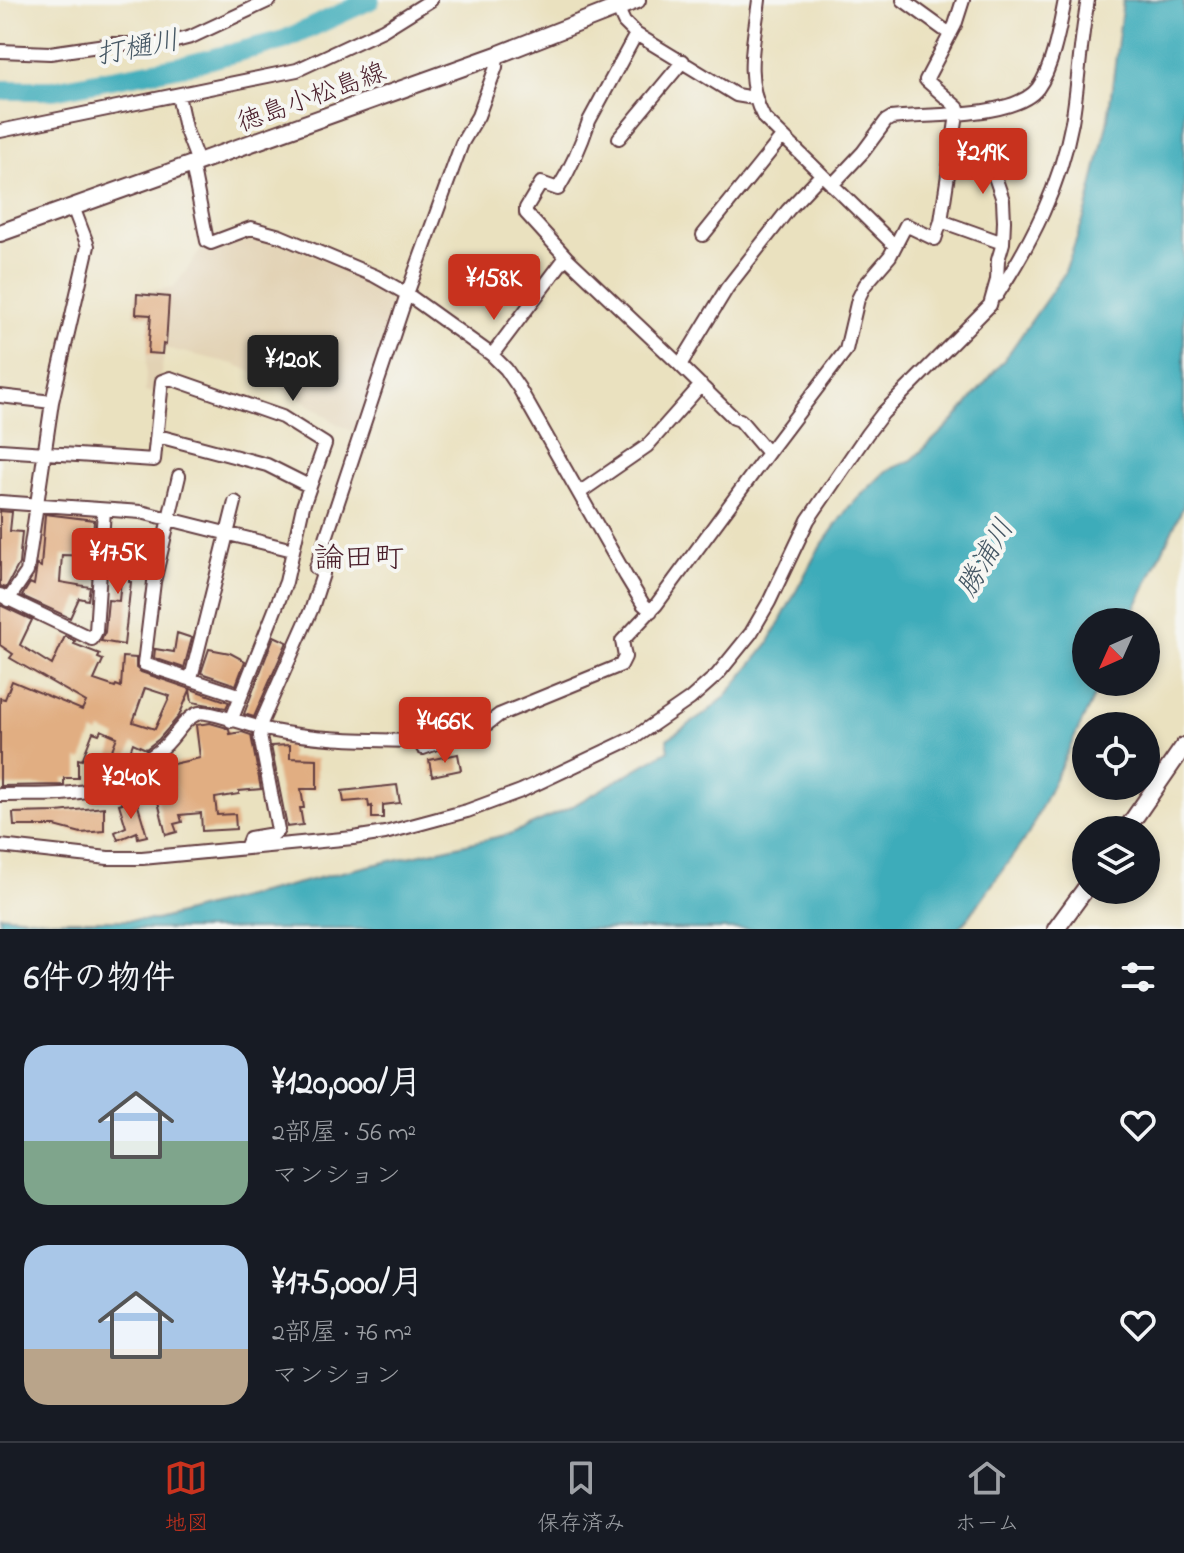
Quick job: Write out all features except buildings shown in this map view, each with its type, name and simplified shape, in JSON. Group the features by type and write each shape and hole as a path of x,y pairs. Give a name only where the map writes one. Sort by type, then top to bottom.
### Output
{"main road":[{"name":"徳島小松島線","path":"0,233 497,55 637,0"},
{"path":"1136,816 1184,746"},
{"path":"1056,929 1074,904"}],"street":[{"path":"0,51 50,53 112,44 164,44 191,37 270,0"},
{"path":"0,131 297,70 383,30 431,0"},
{"path":"759,0 750,72 754,98 764,118 895,246"},
{"path":"903,0 950,34"},
{"path":"0,795 95,789 157,752 190,716 203,711 261,728 375,740 416,741 423,748 486,725 499,715 621,665 625,657 622,641 651,611 846,350 858,299 906,225 935,239 941,221 958,108 926,80 950,34 963,0"},
{"path":"832,185 863,152 886,121 916,115 997,108 1019,103 1033,94 1046,73 1065,0"},
{"path":"0,846 108,858 142,858 385,833 467,811 521,791 597,756 664,718 717,675 735,655 769,602 808,520 836,476 883,413 990,305 1027,249 1063,162 1088,0"},
{"path":"618,9 624,22 636,34 736,95 754,98"},
{"path":"636,34 589,121 586,135 565,178 558,189 541,183 526,213 566,257 734,418 740,420 768,453"},
{"path":"246,848 250,838 274,834 278,830 261,728 323,574 316,568 407,294 467,131 474,124 483,104 497,55"},
{"path":"619,138 683,61"},
{"path":"178,95 195,163 207,241 211,243 240,230 258,228 330,255 407,294 492,355 519,388 637,595 651,611"},
{"path":"703,235 782,137"},
{"path":"951,158 993,171 1003,200 1003,243 990,305"},
{"path":"680,365 727,288 788,210 821,175"},
{"path":"73,207 88,246 52,402 27,572 4,597 92,639 96,631 104,510"},
{"path":"941,221 1003,243"},
{"path":"492,355 566,257"},
{"path":"0,450 154,460 162,381 170,378 282,417 325,444 309,486 280,600 231,721"},
{"path":"579,493 647,446 701,385"},
{"path":"0,396 52,402"},
{"path":"158,436 259,462 309,486"},
{"path":"179,476 154,582 144,664 241,696"},
{"path":"0,502 141,512 293,550"},
{"path":"191,678 235,502"}],"shaded area":[{"path":"242,234 262,234 356,273 400,296 356,433 257,374 234,364 165,348 158,394 145,392 149,317 134,315 136,293 174,287 203,247 209,249"}],"water":[{"name":"勝浦川","path":"1123,0 1184,0 1184,505 1136,608 1072,608 1072,696 1094,696 1087,712 1072,712 1072,743 1029,833 957,929 0,929 0,915 50,920 156,920 346,871 510,834 569,808 669,750 667,739 726,696 768,644 818,550 849,507 886,471 912,460 954,420 1004,360 1064,274 1087,209 1108,119"}],"waterway":[{"name":"打樋川","path":"0,90 53,90 187,65 284,40 370,0"}],"district":[{"name":"論田町","path":"359,557"}]}
